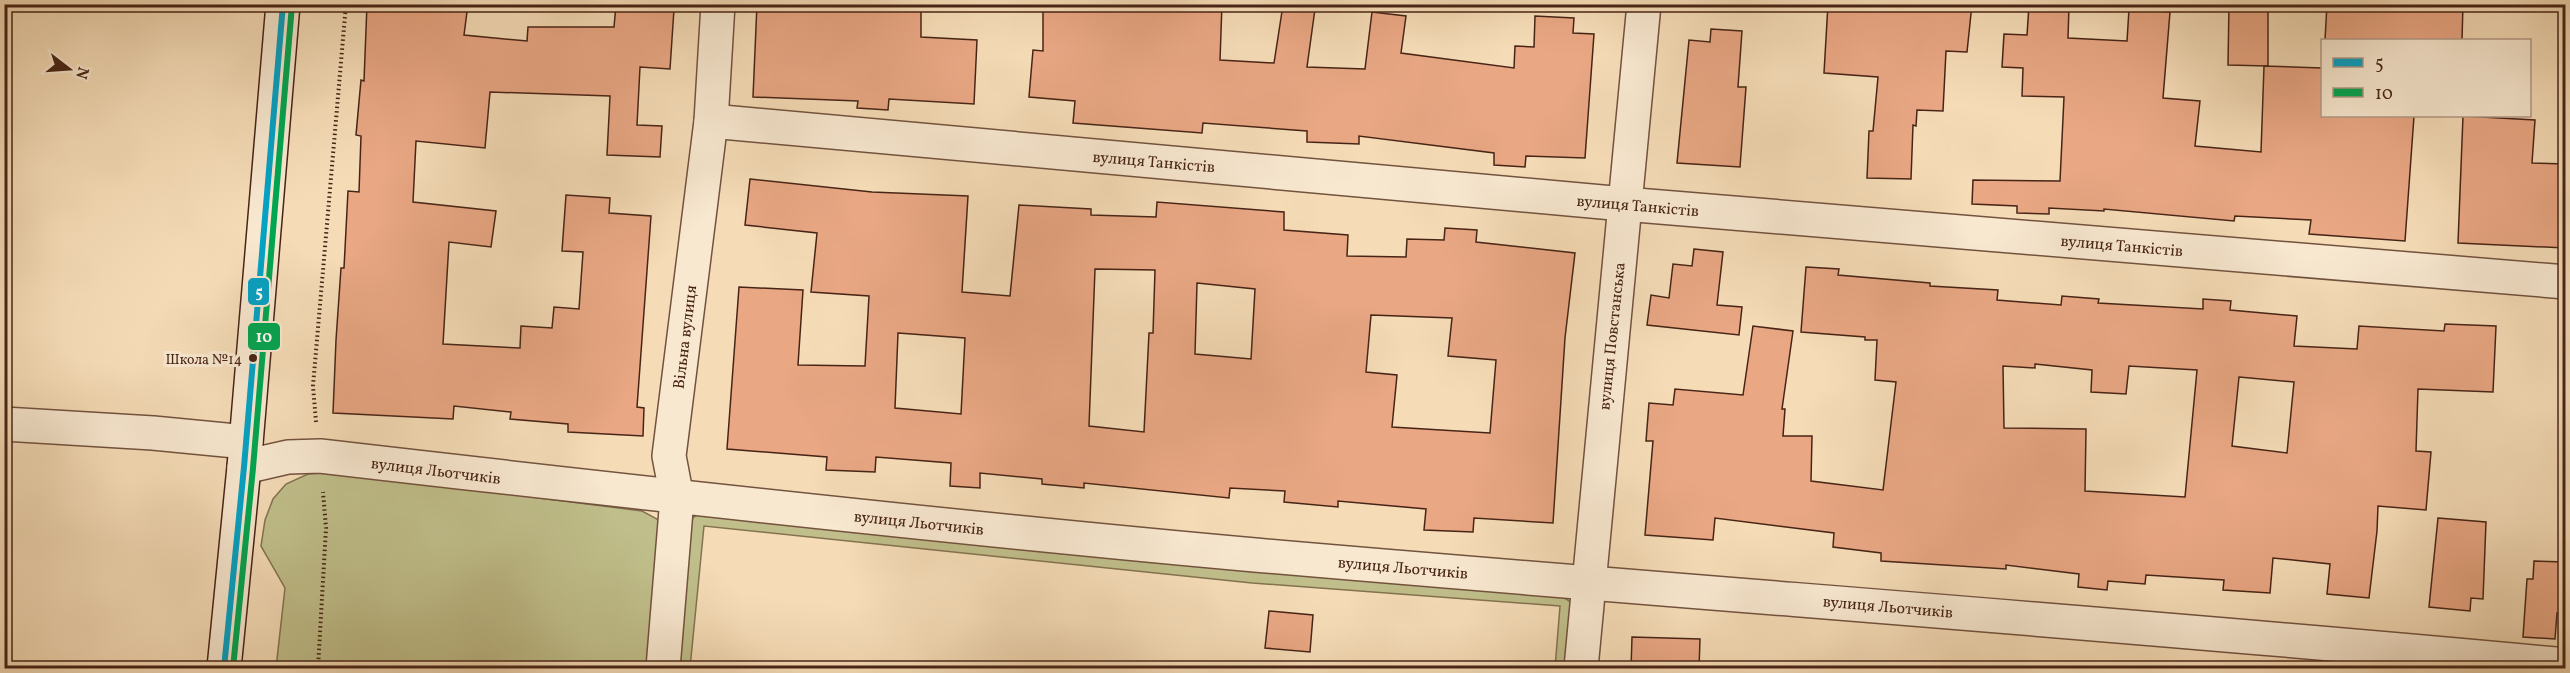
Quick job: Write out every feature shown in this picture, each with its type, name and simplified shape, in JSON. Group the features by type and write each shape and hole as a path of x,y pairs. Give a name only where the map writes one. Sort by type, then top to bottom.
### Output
{"street":[{"path":"224,669 245,455 283,4"},
{"name":"Вільна вулиця","path":"663,669 677,498 669,456 711,121 718,4"},
{"name":"вулиця Повстанська","path":"1581,669 1644,4"},
{"name":"вулиця Танкістів","path":"711,121 1624,204 2565,282"},
{"name":"вулиця Льотчиків","path":"4,424 153,433 245,455 320,456 677,498 1253,554 2238,634 2565,665"}],"path":[{"path":"318,669 326,528 313,386 346,4"}],"shaded area":[{"path":"335,472 642,511 657,519 662,526 652,668 276,668 285,588 261,546 265,520 273,499 286,484 308,474"},
{"path":"697,515 1563,597 1574,604 1571,668 1555,668 1560,606 1252,583 704,526 690,668 672,668 689,520"}],"building":[{"path":"367,4 468,4 464,35 527,41 528,27 614,27 616,5 674,9 670,69 640,67 637,125 662,126 660,157 607,155 610,96 490,92 485,148 416,141 413,202 496,211 491,247 449,242 443,344 520,348 521,326 552,328 554,307 579,309 583,252 562,251 566,195 610,198 609,213 651,216 637,407 644,408 643,436 568,432 568,424 510,419 511,412 454,406 453,419 333,413 336,340 341,268 344,268 348,191 359,192 361,136 356,135 361,80 364,81"},
{"path":"757,4 921,4 921,37 977,40 974,104 889,99 888,110 857,108 858,101 753,97"},
{"path":"1043,4 1222,4 1220,60 1274,63 1283,5 1315,9 1307,67 1365,69 1372,12 1406,16 1401,53 1514,68 1515,46 1534,47 1535,16 1574,18 1573,33 1594,34 1585,158 1526,156 1525,167 1494,165 1494,153 1359,136 1359,144 1307,142 1307,131 1203,123 1202,133 1073,123 1075,101 1029,97 1033,50 1043,51"},
{"path":"1828,4 1972,4 1967,52 1946,51 1943,111 1917,110 1916,126 1913,125 1911,179 1867,178 1869,131 1873,131 1878,77 1824,73"},
{"path":"2229,4 2268,4 2268,66 2228,65"},
{"path":"2327,4 2463,4 2462,39 2325,39"},
{"path":"2029,5 2069,6 2068,38 2127,41 2129,9 2170,12 2163,98 2200,101 2195,146 2261,152 2264,66 2321,68 2321,117 2414,117 2405,241 2309,234 2311,220 2235,216 2234,221 2104,209 2104,211 2049,208 2049,214 2017,213 2017,206 1972,204 1973,180 2060,181 2064,97 2022,96 2023,68 2002,67 2004,34 2027,35"},
{"path":"1711,29 1742,31 1738,87 1746,87 1740,167 1677,163 1689,40 1710,42"},
{"path":"2463,117 2535,120 2532,163 2565,164 2565,248 2458,243"},
{"path":"750,179 872,192 968,196 962,292 1010,296 1019,205 1091,209 1091,215 1156,217 1157,202 1284,212 1284,230 1348,235 1347,256 1406,257 1407,239 1444,240 1445,228 1477,230 1476,242 1575,253 1565,338 1553,523 1474,518 1473,532 1424,530 1426,509 1338,501 1338,507 1284,502 1285,491 1230,488 1229,498 1084,483 1084,488 1042,484 1042,479 980,473 980,488 950,486 951,463 876,457 875,472 826,470 827,457 727,449 739,287 803,290 798,365 865,366 869,296 811,292 817,233 745,225","holes":["1095,269 1155,270 1153,333 1149,333 1144,432 1089,426","1197,283 1255,289 1251,359 1195,354","1371,315 1452,318 1448,356 1496,360 1490,433 1392,427 1397,375 1366,372","898,333 965,338 961,414 895,408"]},
{"path":"1694,249 1723,252 1717,305 1742,307 1739,335 1647,325 1651,295 1669,298 1673,264 1692,266"},
{"path":"1806,267 1839,269 1838,275 1930,283 1930,286 1998,290 1997,300 2061,305 2062,296 2099,299 2098,303 2203,309 2203,299 2231,301 2230,310 2297,316 2294,346 2357,349 2359,326 2444,331 2445,324 2496,326 2493,392 2418,389 2416,451 2431,452 2426,510 2378,506 2369,598 2327,594 2330,564 2273,558 2270,593 2223,590 2224,580 2146,575 2145,584 2108,581 2107,590 2078,587 2079,574 2006,565 2006,569 1881,561 1881,553 1833,547 1834,533 1715,518 1713,540 1645,535 1653,441 1646,441 1649,403 1673,405 1675,389 1743,395 1753,326 1793,331 1782,409 1785,409 1783,436 1812,436 1811,481 1883,490 1896,382 1875,380 1877,340 1801,332","holes":["2035,364 2092,370 2091,392 2126,394 2129,366 2197,370 2185,497 2085,491 2086,429 2004,428 2003,366 2035,368","2239,377 2294,382 2287,453 2232,446"]},
{"path":"2438,518 2486,522 2483,599 2471,598 2470,611 2429,607"},
{"path":"2534,561 2565,562 2565,614 2557,613 2555,639 2523,637 2527,579 2533,579"},
{"path":"1269,611 1313,615 1310,652 1265,648"},
{"path":"1632,637 1700,639 1699,669 1631,669"}],"transit line":[{"name":"5","path":"224,668 244,467 283,4"},
{"name":"10","path":"233,668 253,468 292,5"}],"place":[{"name":"Школа №14","path":"253,358"}]}
